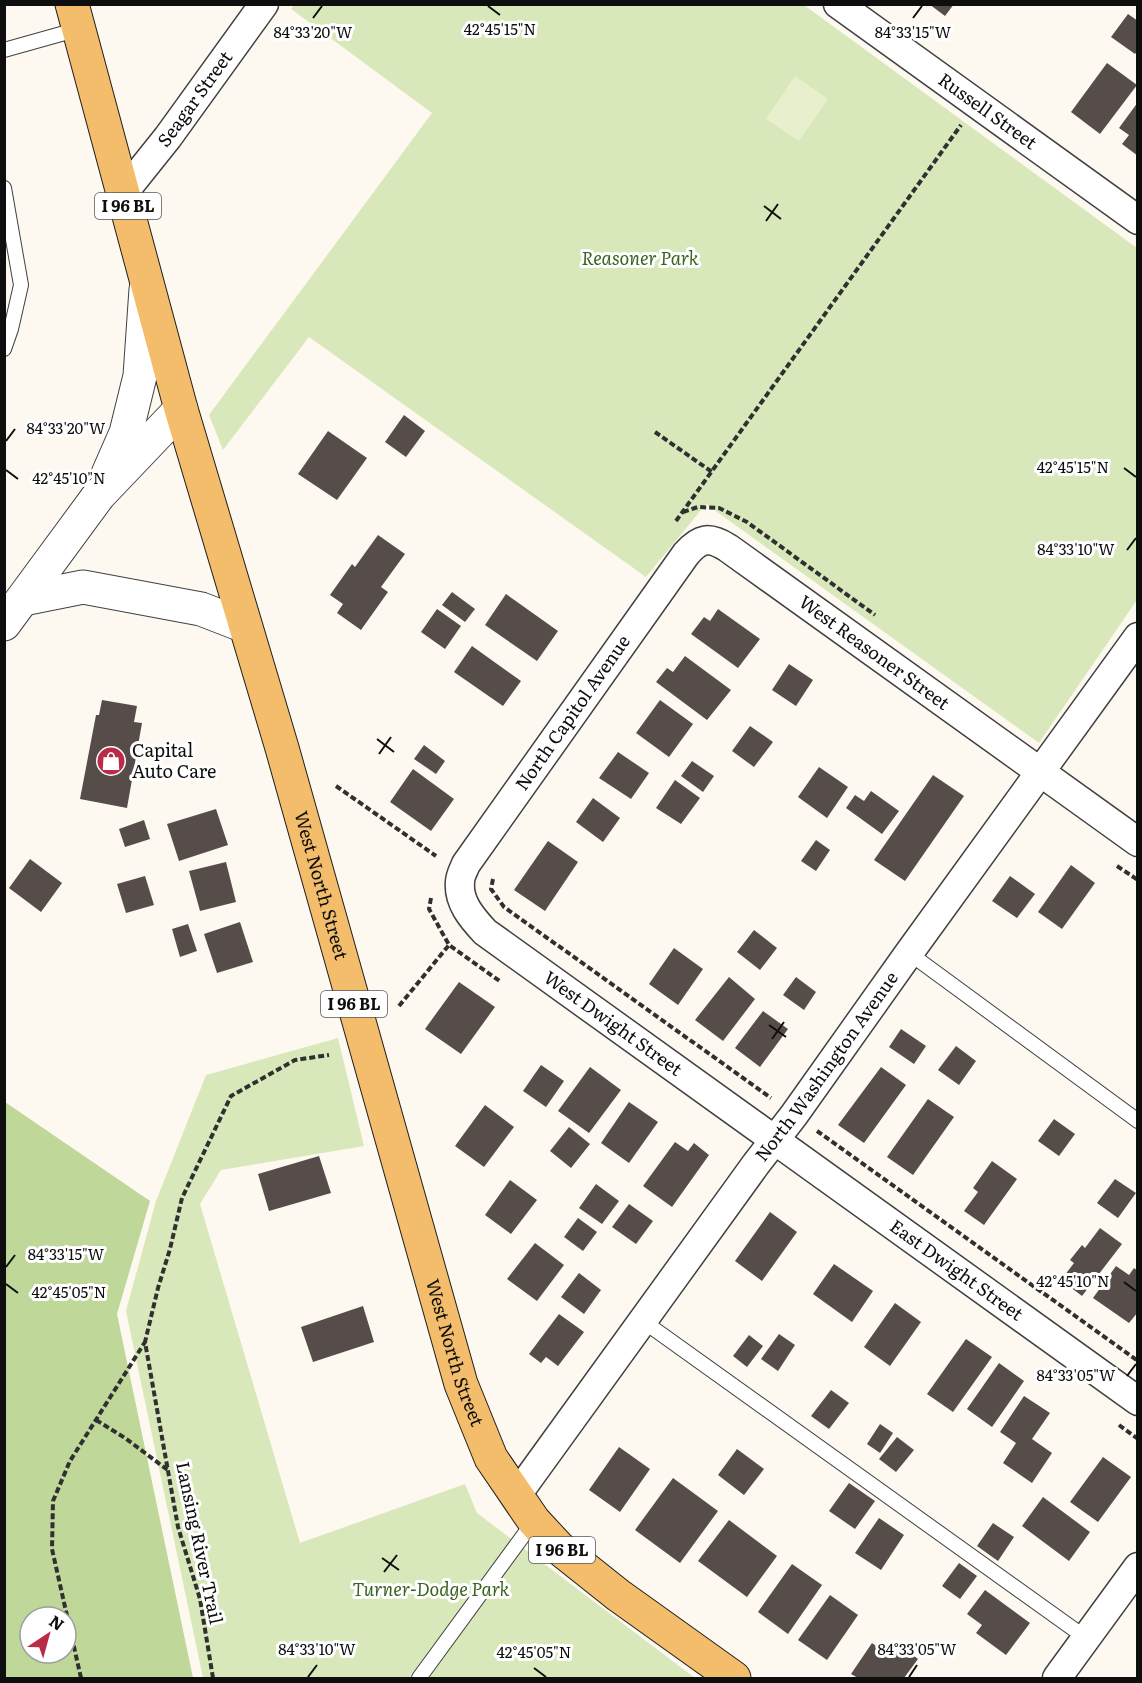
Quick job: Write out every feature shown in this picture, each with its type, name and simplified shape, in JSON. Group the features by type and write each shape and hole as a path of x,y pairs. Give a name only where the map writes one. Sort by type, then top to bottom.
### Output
{"main road":[{"name":"I 96 BL","path":"76,17 181,409"},
{"name":"West North Street","path":"181,409 282,748 461,1384 491,1458 525,1508"},
{"name":"I 96 BL","path":"525,1508 559,1548 618,1595 734,1678"}],"street":[{"name":"Seagar Street","path":"124,192 168,137 264,4"},
{"name":"Russell Street","path":"838,4 1137,220"},
{"path":"99,495 126,433 140,376 147,280"},
{"path":"14,611 99,495 181,409"},
{"name":"West Reasoner Street","path":"717,544 1137,842"},
{"name":"North Capitol Avenue","path":"461,897 459,880 466,864 686,554 694,545 717,544"},
{"path":"14,611 82,587 201,609 245,626"},
{"name":"North Washington Avenue","path":"525,1508 643,1321 756,1164 795,1115 1137,637"},
{"name":"West Dwight Street","path":"461,897 470,916 485,932 776,1140"},
{"name":"East Dwight Street","path":"776,1140 1137,1401"},
{"path":"1057,1678 1137,1567"}],"lane":[{"path":"4,50 76,17"},
{"path":"4,188 21,285 4,349"},
{"path":"909,953 1137,1121"},
{"path":"643,1321 1086,1638"},
{"path":"419,1678 525,1508"}],"path":[{"path":"675,522 976,104"},
{"path":"655,432 712,472"},
{"path":"717,544 747,522"},
{"path":"336,786 436,856 434,866"},
{"path":"494,873 491,889 504,907 1137,1361"},
{"path":"432,888 429,909 449,945 505,985"},
{"path":"399,1006 449,945"},
{"name":"Lansing River Trail","path":"81,1678 52,1549 53,1501 70,1461 145,1342 182,1198 231,1096 295,1060 329,1055"},
{"name":"Lansing River Trail","path":"145,1342 178,1527 200,1599 213,1678"},
{"path":"96,1420 125,1438 169,1471"},
{"path":"1118,1425 1137,1439"}],"green space":[{"name":"Reasoner Park","path":"294,5 804,5 1137,248 1137,600 1039,743 706,504 646,577 309,337 223,450 209,415 432,113 291,9"},
{"path":"795,76 828,99 799,141 766,119"},
{"name":"Turner-Dodge Park","path":"338,1038 364,1146 221,1170 200,1204 300,1543 465,1484 477,1513 695,1678 203,1678 126,1311 156,1201 206,1075"},
{"path":"5,1102 150,1201 117,1314 193,1678 5,1678"}],"building":[{"path":"929,4 954,4 945,16"},
{"path":"1128,14 1138,21 1138,50 1135,54 1111,37"},
{"path":"1107,63 1137,85 1100,134 1071,112"},
{"path":"1138,102 1138,156 1122,144 1129,135 1119,128"},
{"path":"404,415 425,431 406,457 385,442"},
{"path":"328,431 367,458 337,500 298,474"},
{"path":"378,535 405,554 381,587 388,592 361,630 337,613 343,604 330,595 352,564 355,567"},
{"path":"452,592 475,609 465,622 442,605"},
{"path":"506,594 558,631 537,661 485,625"},
{"path":"437,609 461,626 445,649 421,632"},
{"path":"718,609 760,639 738,668 691,634 704,617 710,621"},
{"path":"472,646 521,681 503,706 454,672"},
{"path":"685,656 731,690 707,720 656,682 667,668 673,672"},
{"path":"789,664 813,680 796,706 772,690"},
{"name":"Capital Auto Care","path":"102,700 137,706 134,722 142,723 127,808 80,799 96,715 99,715"},
{"path":"660,700 693,724 669,757 636,733"},
{"path":"750,726 773,742 754,767 732,751"},
{"path":"424,745 445,761 436,774 414,759"},
{"path":"618,752 649,773 631,799 599,778"},
{"path":"692,761 714,776 703,792 681,776"},
{"path":"819,767 848,787 827,818 798,797"},
{"path":"413,769 454,799 431,831 390,802"},
{"path":"933,775 964,796 905,881 874,860"},
{"path":"675,780 700,798 681,824 656,808"},
{"path":"871,791 899,811 882,834 846,808 855,795 864,801"},
{"path":"593,798 620,818 603,842 576,822"},
{"path":"216,809 228,845 179,861 167,824"},
{"path":"144,820 150,839 125,847 119,829"},
{"path":"816,840 830,850 816,871 801,861"},
{"path":"548,841 578,862 545,911 514,890"},
{"path":"30,859 62,883 41,912 9,888"},
{"path":"226,862 236,902 200,911 189,871"},
{"path":"1071,865 1095,883 1062,929 1038,912"},
{"path":"145,876 154,905 126,913 117,884"},
{"path":"1010,876 1035,894 1017,918 992,901"},
{"path":"240,922 253,962 217,973 204,934"},
{"path":"188,924 197,951 180,957 172,929"},
{"path":"754,930 777,948 760,970 737,952"},
{"path":"674,948 703,969 678,1005 649,984"},
{"path":"729,977 755,999 723,1041 695,1020"},
{"path":"796,977 816,992 804,1010 783,995"},
{"path":"459,982 495,1007 461,1054 425,1029"},
{"path":"763,1011 788,1029 760,1067 735,1048"},
{"path":"901,1029 926,1046 914,1064 889,1047"},
{"path":"956,1046 976,1061 959,1085 938,1070"},
{"path":"541,1065 564,1081 546,1107 523,1091"},
{"path":"590,1067 621,1090 589,1133 558,1111"},
{"path":"881,1067 906,1085 864,1143 838,1125"},
{"path":"928,1099 954,1117 913,1175 887,1157"},
{"path":"629,1102 658,1122 629,1163 601,1143"},
{"path":"485,1105 514,1127 484,1167 455,1146"},
{"path":"1054,1119 1075,1134 1059,1156 1038,1141"},
{"path":"569,1127 590,1144 571,1168 550,1151"},
{"path":"675,1142 688,1151 694,1143 709,1155 672,1207 643,1186"},
{"path":"319,1156 331,1193 269,1211 258,1174"},
{"path":"992,1161 1017,1179 984,1225 964,1211 978,1192 973,1188"},
{"path":"1115,1179 1136,1193 1118,1218 1097,1203"},
{"path":"510,1180 537,1200 511,1234 485,1215"},
{"path":"596,1184 619,1201 602,1224 579,1208"},
{"path":"629,1204 653,1221 636,1244 612,1227"},
{"path":"770,1212 797,1232 762,1281 735,1261"},
{"path":"578,1218 597,1232 583,1251 564,1237"},
{"path":"1100,1228 1122,1244 1082,1296 1061,1280 1074,1263 1070,1260 1082,1245 1085,1248"},
{"path":"535,1243 564,1265 537,1301 507,1279"},
{"path":"834,1264 873,1291 852,1322 813,1294"},
{"path":"1116,1266 1129,1275 1134,1268 1138,1271 1138,1312 1129,1323 1093,1298"},
{"path":"579,1273 601,1290 584,1314 561,1297"},
{"path":"895,1303 921,1322 890,1366 864,1347"},
{"path":"363,1306 374,1342 313,1362 301,1327"},
{"path":"559,1314 584,1332 558,1366 546,1357 541,1363 529,1354"},
{"path":"779,1334 795,1345 778,1371 761,1359"},
{"path":"749,1335 763,1346 747,1367 733,1356"},
{"path":"966,1339 992,1357 953,1412 927,1394"},
{"path":"999,1363 1024,1381 992,1427 967,1409"},
{"path":"831,1390 849,1403 829,1429 811,1416"},
{"path":"1024,1396 1050,1413 1032,1439 1052,1453 1032,1483 1003,1463 1016,1443 1000,1432"},
{"path":"880,1424 893,1433 880,1453 867,1444"},
{"path":"897,1437 914,1450 896,1472 879,1459"},
{"path":"619,1447 650,1469 620,1512 589,1490"},
{"path":"737,1449 764,1469 744,1495 718,1475"},
{"path":"1103,1457 1131,1477 1098,1522 1070,1502"},
{"path":"673,1478 718,1511 680,1563 635,1530"},
{"path":"849,1483 875,1501 855,1529 829,1511"},
{"path":"1043,1497 1090,1532 1069,1561 1022,1526"},
{"path":"879,1518 904,1535 881,1570 855,1553"},
{"path":"729,1520 777,1556 747,1597 698,1561"},
{"path":"993,1523 1014,1537 998,1561 977,1546"},
{"path":"959,1563 977,1576 960,1599 942,1586"},
{"path":"792,1564 822,1585 788,1634 758,1612"},
{"path":"985,1590 1030,1623 1006,1655 976,1633 982,1625 967,1614"},
{"path":"830,1595 858,1615 827,1660 798,1640"},
{"path":"872,1643 892,1658 901,1646 918,1659 904,1678 858,1678 851,1674"}],"place":[{"name":"Capital Auto Care","path":"111,761"}]}
